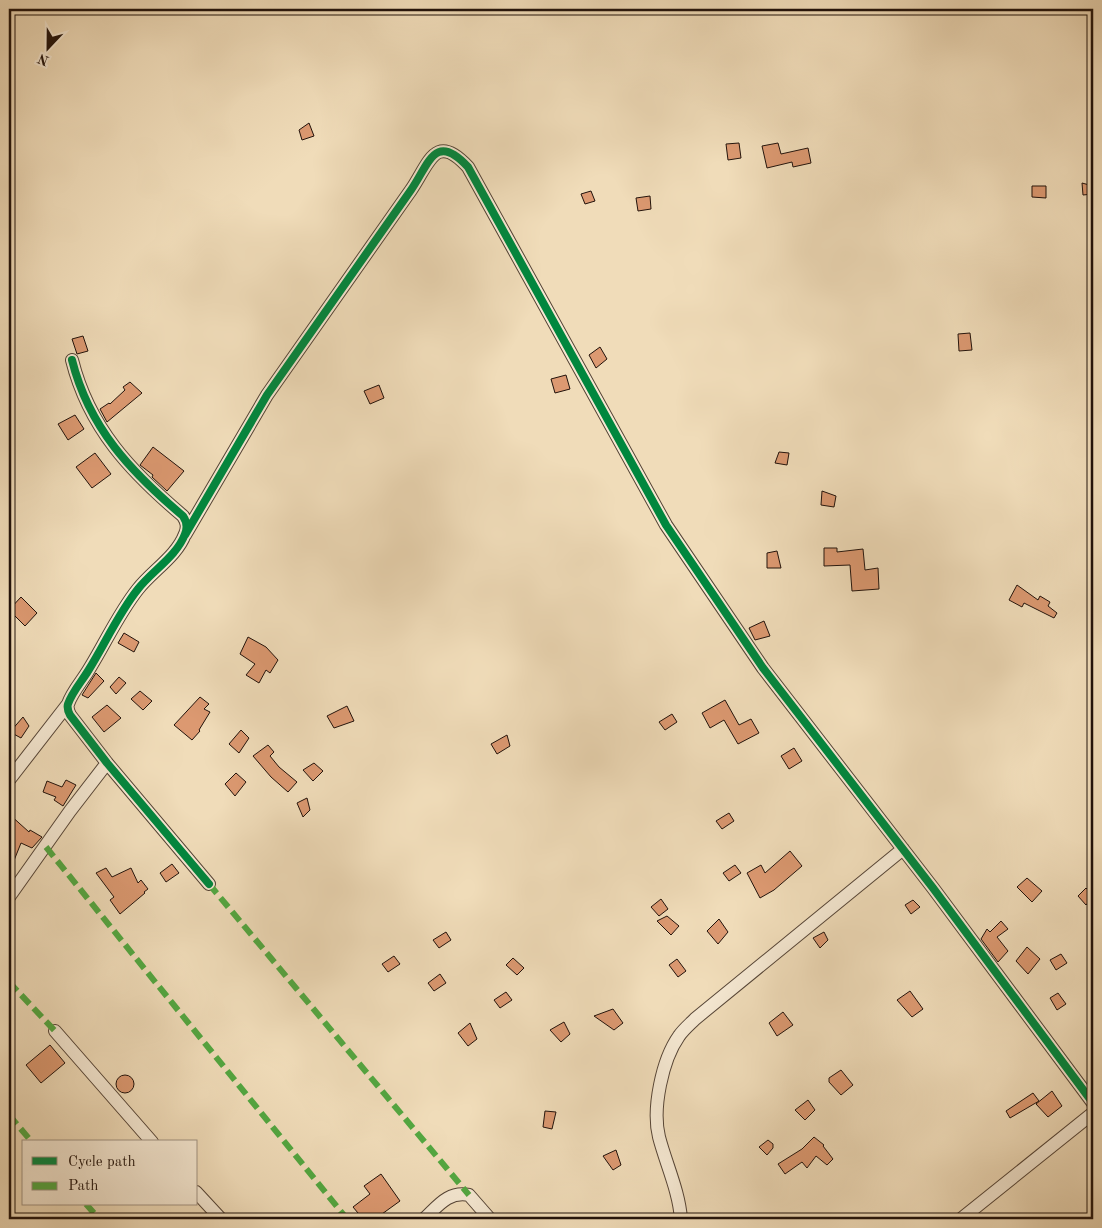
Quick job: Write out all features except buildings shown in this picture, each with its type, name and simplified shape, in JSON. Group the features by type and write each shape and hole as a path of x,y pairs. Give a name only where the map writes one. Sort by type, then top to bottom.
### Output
{"street":[{"path":"9,780 68,704 131,599 142,584 170,556 185,535 267,394 411,190 428,161 434,154 442,150 450,152 459,157 468,167 666,525 763,668 903,849 1093,1102"},
{"path":"72,360 88,407 100,429 116,450 145,481 183,516 186,522 185,535"},
{"path":"68,704 70,715 107,763 209,884"},
{"path":"9,897 70,811 107,763"},
{"path":"680,1219 677,1199 658,1134 657,1120 658,1099 664,1072 671,1050 679,1036 695,1019 903,849"},
{"path":"55,1031 150,1140"},
{"path":"961,1219 1093,1114"},
{"path":"198,1194 221,1219"},
{"path":"424,1219 450,1196 469,1194 490,1219"}],"marked path":[{"path":"46,847 347,1219"},
{"path":"209,884 469,1195"},
{"path":"9,982 55,1031"},
{"path":"9,1115 30,1140"},
{"path":"88,1206 99,1219"}],"cycle path":[{"path":"185,535 267,395 411,190 428,162 434,155 440,152 448,152 457,157 468,167 666,525 763,668 933,888 1093,1103"},
{"path":"72,360 89,407 114,447 146,483 183,516 187,527 176,549 144,582 124,609 72,695 68,704 68,711 107,763 209,884"}]}
